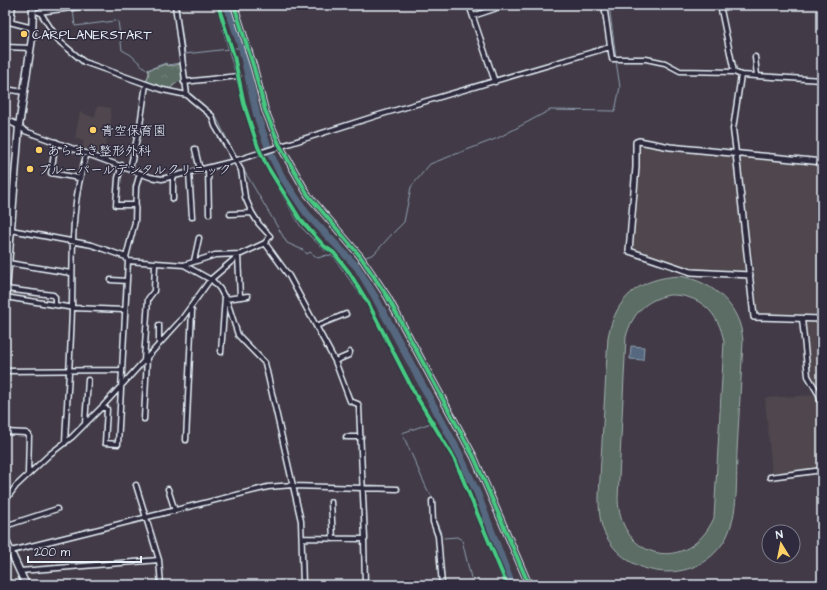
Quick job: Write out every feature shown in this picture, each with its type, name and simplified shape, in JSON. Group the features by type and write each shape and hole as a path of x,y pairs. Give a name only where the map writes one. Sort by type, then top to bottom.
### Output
{"main road":[{"path":"5,304 6,276 20,126 33,28 37,12 33,5"},
{"path":"5,539 26,585"}],"street":[{"path":"11,22 13,5"},
{"path":"11,230 92,245 127,259 155,264 184,265 215,255 238,255 265,243 270,238 270,234 259,224 252,213 245,197 241,170 215,126 212,116 187,95 170,92 84,62 59,41 37,12 97,5"},
{"path":"176,5 184,82 187,95"},
{"path":"234,5 271,128 279,147 308,195 362,259 393,306 474,457 529,585"},
{"path":"469,5 495,82"},
{"path":"473,16 506,5"},
{"path":"604,5 612,59 636,58 661,62 680,71 734,72 741,75 822,80"},
{"path":"720,5 734,72"},
{"path":"5,21 33,28"},
{"path":"5,47 31,48"},
{"path":"5,119 25,130 157,179 208,168 379,115 610,47"},
{"path":"755,57 757,76"},
{"path":"741,75 733,128 754,317 822,319"},
{"path":"184,82 238,76"},
{"path":"130,169 139,131 146,84"},
{"path":"5,89 24,92"},
{"path":"750,275 691,272 631,252 629,250 637,141 670,148 822,162"},
{"path":"56,142 52,173 79,178"},
{"path":"195,149 200,170"},
{"path":"65,443 72,307 73,241 79,178 87,153"},
{"path":"122,165 118,178 116,205 136,205"},
{"path":"208,168 209,214"},
{"path":"189,172 192,217"},
{"path":"102,407 107,409 105,443 118,444 127,259 135,222 136,187 140,173"},
{"path":"172,176 173,200"},
{"path":"5,209 12,211"},
{"path":"230,214 252,213"},
{"path":"194,261 199,238"},
{"path":"265,243 288,276 335,361 350,401 358,404 361,437 365,585"},
{"path":"5,501 16,486 50,454 65,443 121,387 189,309 210,280 238,255"},
{"path":"238,255 240,296"},
{"path":"8,263 72,273"},
{"path":"144,419 148,299 154,291 155,264"},
{"path":"184,265 210,280 220,289 225,298 238,335 265,363 301,520 303,585"},
{"path":"111,280 126,281"},
{"path":"6,289 53,295 55,297 55,304"},
{"path":"225,298 248,296"},
{"path":"5,298 72,307 124,310"},
{"path":"221,352 225,298"},
{"path":"186,440 192,344 192,311 189,309"},
{"path":"316,326 346,314"},
{"path":"802,319 808,376 819,394 822,409"},
{"path":"158,344 160,325"},
{"path":"335,361 349,355 350,352"},
{"path":"5,371 121,370"},
{"path":"85,424 88,380"},
{"path":"5,432 26,433 29,435 28,475"},
{"path":"346,437 361,437"},
{"path":"770,477 822,470"},
{"path":"136,485 159,560 161,585"},
{"path":"11,551 268,487 362,487 397,489"},
{"path":"168,489 175,510"},
{"path":"432,501 433,522 438,536 442,585"},
{"path":"331,502 333,538"},
{"path":"5,526 57,509"},
{"path":"302,538 364,539"},
{"path":"20,571 159,560"}],"shaded area":[{"name":"青空保育園","path":"97,106 111,108 111,123 103,157 82,149 84,141 75,138 80,112 95,118"},
{"path":"638,142 669,150 734,156 748,272 691,270 633,249 639,163"},
{"path":"739,156 822,165 822,314 757,314 753,260"},
{"path":"5,163 14,163 10,209 5,208"},
{"path":"805,322 822,322 822,393 811,374"},
{"path":"817,395 822,436 822,469 772,475 765,398"}],"green space":[{"path":"166,64 168,66 181,64 184,87 179,81 168,90 146,82 149,73 148,70"},
{"path":"680,276 692,279 704,284 724,298 737,317 743,342 736,496 730,528 726,538 714,553 700,564 683,570 666,572 648,569 632,562 617,551 606,536 599,511 608,337 617,311 623,301 641,286 665,278","holes":["669,295 690,298 706,307 718,322 724,342 714,518 702,536 688,548 673,553 657,553 642,547 630,536 622,520 618,499 626,337 632,321 646,304"]}],"water":[{"path":"631,346 644,347 643,360 630,359"}],"waterway":[{"path":"39,5 40,9 72,6"},
{"path":"178,5 185,54 229,49"},
{"path":"216,5 235,73"},
{"path":"227,5 242,49 257,116 271,155 282,177 307,214 357,267 374,295 459,453 478,495 512,585"},
{"path":"609,5 616,58"},
{"path":"73,10 75,26 115,21"},
{"path":"118,21 122,50 131,55 147,70 166,63 168,65 180,63 179,50"},
{"path":"235,48 242,48"},
{"path":"185,54 187,80"},
{"path":"366,257 374,254 404,222 411,187 430,164 498,138 550,110 615,111 620,87 616,61"},
{"path":"236,79 257,151"},
{"path":"188,84 190,93 215,115 236,157"},
{"path":"262,161 301,227 325,251"},
{"path":"239,162 287,243 303,250"},
{"path":"305,252 307,254 310,252 318,258 327,255 333,256 375,316 429,421"},
{"path":"356,266 359,261"},
{"path":"433,498 427,489 402,433 431,423 450,455"},
{"path":"453,461 464,486"},
{"path":"466,491 482,526 504,585"},
{"path":"434,508 436,521 441,533"},
{"path":"444,538 457,537 462,540 471,578"}],"cycle path":[{"path":"218,5 234,56 244,104 258,147 267,166 300,219 324,246 334,253 349,272 367,301 415,394 455,460 507,585"},
{"path":"234,5 254,68 265,110 279,144 308,195 360,256 387,296 474,457 529,585"}],"place":[{"name":"CARPLANERSTART","path":"24,34"},
{"name":"青空保育園","path":"93,130"},
{"name":"あらまき整形外科","path":"39,150"},
{"name":"ブルーパールデンタルクリニック","path":"30,169"}]}
